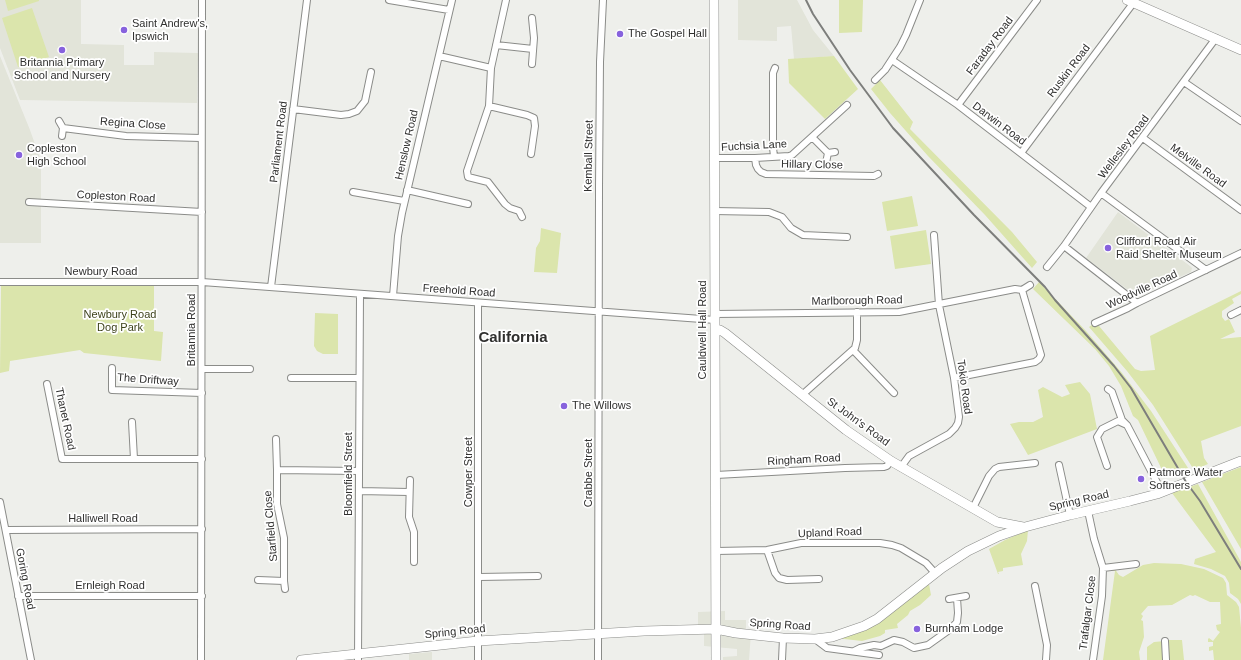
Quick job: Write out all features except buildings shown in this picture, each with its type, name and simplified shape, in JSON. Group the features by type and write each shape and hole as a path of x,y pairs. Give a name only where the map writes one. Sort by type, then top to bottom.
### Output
{"street":[{"name":"Britannia Road","path":"202,0 202,660"},
{"name":"Parliament Road","path":"270,287 307,0"},
{"path":"389,0 449,10"},
{"name":"Henslow Road","path":"393,296 398,236 404,201 452,0"},
{"path":"506,0 491,68 489,106 467,171 468,176 488,182 505,204 510,208 519,211 522,217"},
{"name":"Kemball Street","path":"598,312 600,101 603,0"},
{"name":"Cauldwell Hall Road","path":"714,0 716,660"},
{"path":"875,80 892,60 906,35 920,0"},
{"name":"Faraday Road","path":"958,104 1037,0"},
{"path":"1130,1 1241,50"},
{"name":"Ruskin Road","path":"1021,153 1130,1"},
{"path":"532,18 534,38 532,64"},
{"name":"Wellesley Road","path":"1047,267 1064,246 1101,193 1216,38"},
{"path":"496,45 533,50"},
{"path":"438,56 491,68"},
{"name":"Darwin Road","path":"892,60 958,104 1091,208"},
{"path":"774,156 773,73 775,68"},
{"path":"293,109 341,115 357,111 363,106 365,101 371,72"},
{"path":"1184,82 1241,121"},
{"name":"Fuchsia Lane","path":"714,158 756,158 792,155 847,105"},
{"path":"489,106 534,118 535,126 531,154"},
{"path":"59,121 62,128 62,136"},
{"name":"Regina Close","path":"62,128 126,136 201,138"},
{"path":"812,137 828,153"},
{"name":"Melville Road","path":"1143,138 1241,210"},
{"path":"828,153 835,152"},
{"path":"826,163 828,153"},
{"name":"Hillary Close","path":"756,158 756,165 758,169 766,174 874,176 878,174"},
{"path":"407,190 468,204"},
{"path":"353,192 404,201"},
{"path":"1101,193 1206,270"},
{"name":"Copleston Road","path":"29,202 202,212"},
{"path":"516,210 523,206"},
{"path":"714,211 774,213 782,217 796,232 803,235 847,237"},
{"name":"Tokio Road","path":"901,467 909,456 949,434 958,423 959,417 954,378 939,305 934,235"},
{"path":"1064,246 1137,303"},
{"name":"Woodville Road","path":"1095,322 1128,308 1241,253"},
{"name":"Newbury Road","path":"0,282 202,282"},
{"name":"Freehold Road","path":"202,282 715,321"},
{"path":"954,378 1035,362 1039,359 1041,355 1022,290 1030,285"},
{"name":"Marlborough Road","path":"715,321 857,312 902,312 1015,289 1022,290"},
{"name":"Bloomfield Street","path":"358,657 360,294"},
{"name":"Cowper Street","path":"478,303 478,660"},
{"path":"1231,315 1241,310"},
{"name":"Crabbe Street","path":"598,312 598,660"},
{"path":"802,395 857,345 857,312"},
{"name":"St John's Road","path":"715,321 720,330 853,435 891,461 997,522 1025,527"},
{"path":"853,350 894,393"},
{"name":"The Driftway","path":"112,368 112,390 202,393"},
{"path":"202,369 250,369"},
{"path":"291,378 359,378"},
{"name":"Thanet Road","path":"47,384 62,458 202,458"},
{"path":"1108,389 1112,392 1122,420 1127,425 1162,492"},
{"path":"1107,466 1097,437 1102,429 1118,421 1127,425"},
{"path":"132,422 134,459"},
{"name":"Starfield Close","path":"276,439 277,504 284,538 285,590"},
{"name":"Ringham Road","path":"716,475 884,467 891,461"},
{"name":"Spring Road","path":"301,660 358,657 478,641 598,633 692,629 716,630 783,638 815,639 832,637 864,626 876,619 935,573 968,551 999,536 1025,527 1070,515 1130,502 1162,492 1241,461"},
{"path":"973,508 989,476 995,469 1035,463"},
{"path":"1059,465 1070,515"},
{"path":"277,470 359,472"},
{"path":"410,480 409,517 414,532 414,562"},
{"path":"359,491 409,492"},
{"name":"Goring Road","path":"0,502 31,660"},
{"name":"Trafalgar Close","path":"1088,511 1103,568 1102,596 1093,660"},
{"path":"997,522 999,525 999,536"},
{"name":"Halliwell Road","path":"6,530 202,529"},
{"name":"Upland Road","path":"716,551 767,550 801,543 886,543 901,548 917,557 930,566 935,573"},
{"path":"767,550 775,573 779,578 787,580 819,579"},
{"name":"Trafalgar Close","path":"1103,568 1136,564"},
{"path":"479,577 538,576"},
{"path":"258,580 284,581"},
{"path":"1035,586 1047,645 1046,660"},
{"name":"Ernleigh Road","path":"18,596 202,596"},
{"path":"949,599 966,596"},
{"path":"854,651 874,645 881,646 894,640 914,648 928,645 949,630 956,622 958,617 956,598"},
{"path":"782,660 783,638"},
{"path":"815,639 825,647 854,651 879,658 881,646"},
{"path":"1165,640 1166,660"}],"shaded area":[{"name":"Britannia Primary School and Nursery","path":"0,0 81,0 81,44 124,45 124,65 154,65 154,52 198,53 197,103 20,100 0,48"},
{"path":"738,0 797,0 813,30 834,56 794,59 791,26 777,27 777,41 738,40"},
{"name":"Copleston High School","path":"0,56 41,161 41,243 0,243"},
{"path":"1118,212 1190,266 1192,268 1191,272 1136,296 1086,258"},
{"path":"725,611 725,620 746,620 746,632 751,633 749,660 723,660 723,657 737,656 737,649 704,646 704,630 698,630 698,612"},
{"path":"432,652 432,660 409,660 409,654"}],"green space":[{"path":"5,0 39,0 39,1 8,11"},
{"path":"839,0 863,0 862,32 839,33"},
{"path":"32,8 49,57 18,67 2,18"},
{"path":"834,56 858,89 825,119 789,83 788,59"},
{"path":"880,80 913,122 910,129 1012,232 1037,262 1032,268 890,113 871,89"},
{"path":"912,196 918,226 887,231 882,202"},
{"path":"541,228 561,233 557,273 534,272 536,248 540,241"},
{"path":"926,230 931,264 895,269 890,236"},
{"path":"1039,282 1086,331 1122,373 1151,411 1190,471 1173,477 1164,474 1138,420 1133,416 1121,386 1109,366 1095,349 1033,289"},
{"name":"Newbury Road Dog Park","path":"1,286 154,286 154,331 163,332 161,361 84,353 80,350 10,361 9,371 0,373"},
{"path":"1241,291 1241,294 1232,299 1234,303 1222,311 1222,317 1225,321 1229,319 1235,332 1220,339 1241,337 1241,426 1201,441 1204,458 1208,464 1194,470 1153,405 1127,371 1089,327 1093,324 1099,326 1135,369 1141,371 1155,370 1150,336"},
{"path":"315,313 338,314 338,354 323,354 317,351 314,346"},
{"path":"1080,382 1090,394 1097,429 1028,455 1010,424 1019,422 1033,422 1043,417 1038,390 1043,387 1062,397 1070,394 1065,385"},
{"path":"1241,467 1241,549 1202,482"},
{"path":"1198,484 1241,562 1241,604 1238,599 1230,593 1229,583 1225,576 1211,569 1194,564 1195,559 1216,552 1172,493"},
{"path":"1028,530 1027,541 1021,554 1023,565 1003,568 1003,571 998,572 998,574 989,549"},
{"path":"1154,563 1181,564 1204,569 1223,578 1226,583 1227,595 1236,602 1239,607 1241,628 1241,660 1214,660 1213,650 1209,651 1209,647 1213,646 1213,642 1208,642 1208,639 1209,638 1213,641 1220,632 1217,630 1216,625 1221,624 1220,602 1210,602 1195,595 1190,595 1172,605 1148,606 1141,614 1143,616 1141,620 1143,621 1144,637 1139,652 1140,660 1103,660 1115,571 1110,571 1110,566 1112,565 1119,575 1123,577 1143,565"},
{"path":"929,584 931,595 920,605 910,611 908,615 897,624 898,628 885,630 885,633 880,636 862,641 835,638 872,627"},
{"path":"1168,640 1182,640 1184,660 1169,660"},
{"path":"1165,641 1166,660 1147,660 1147,647 1154,642"}],"railway":[{"path":"806,0 813,14 850,70 893,128 974,215 1045,287 1114,366 1131,388 1186,482 1200,501 1241,569"}],"place":[{"name":"Saint Andrew's, Ipswich","path":"124,30"},
{"name":"The Gospel Hall","path":"620,34"},
{"name":"Britannia Primary School and Nursery","path":"62,50"},
{"name":"Copleston High School","path":"19,155"},
{"name":"Clifford Road Air Raid Shelter Museum","path":"1108,248"},
{"name":"The Willows","path":"564,406"},
{"name":"Patmore Water Softners","path":"1141,479"},
{"name":"Burnham Lodge","path":"917,629"}],"district":[{"name":"California","path":"513,338"}]}
